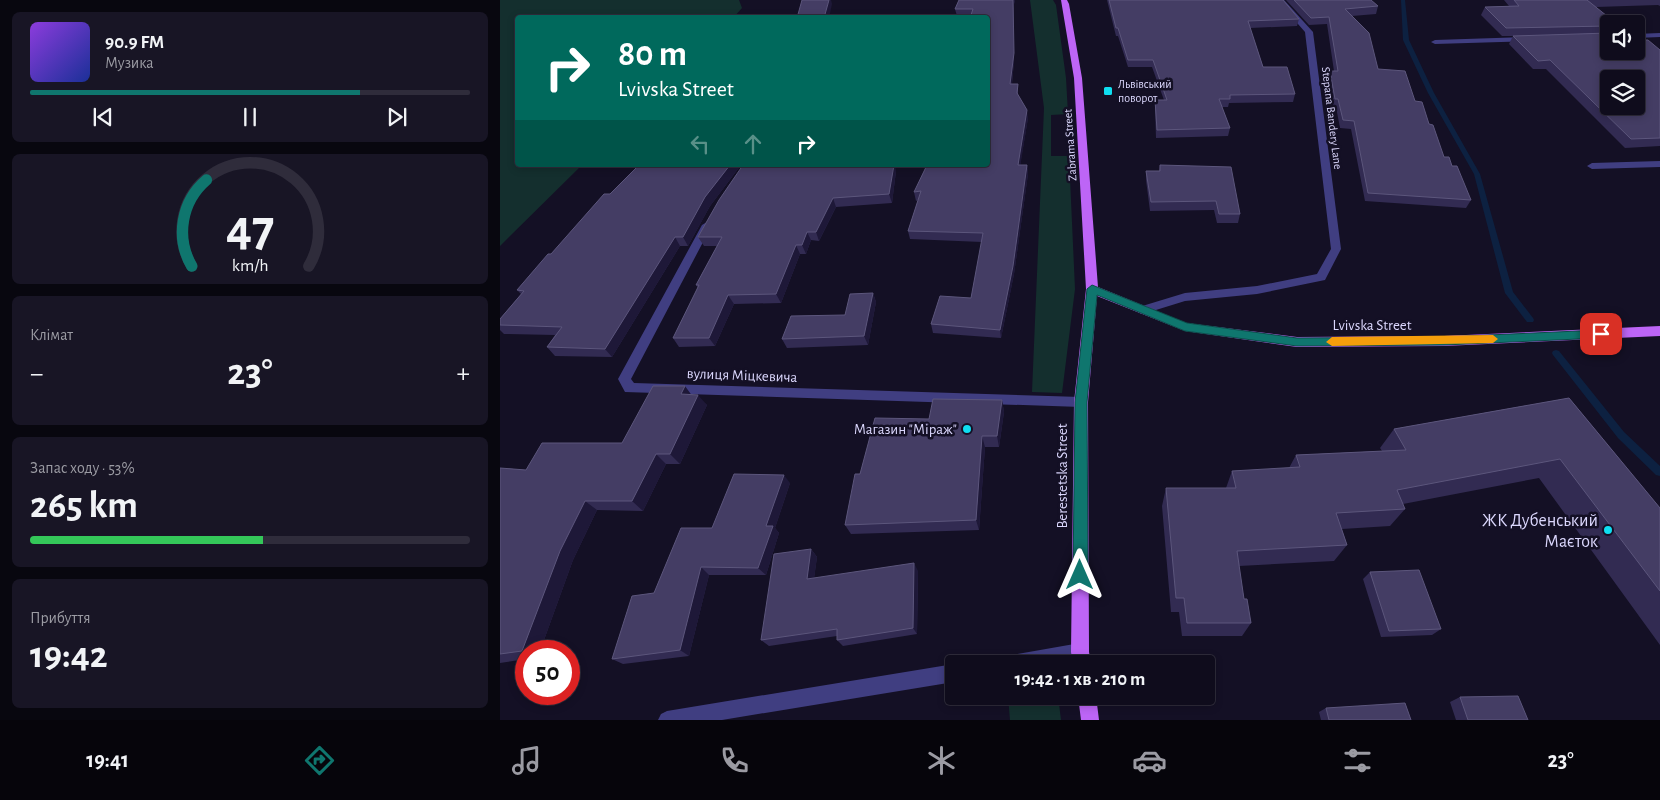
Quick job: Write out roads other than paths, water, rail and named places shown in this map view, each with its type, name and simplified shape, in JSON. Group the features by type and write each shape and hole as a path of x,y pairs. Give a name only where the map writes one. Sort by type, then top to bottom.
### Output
{"main road":[{"name":"Zabrama Street","path":"1064,0 1078,78 1092,289"},
{"name":"Lvivska Street","path":"1092,289 1185,327 1297,342 1444,341 1660,331"},
{"name":"Berestetska Street","path":"1081,655 1081,402 1092,289"},
{"path":"1088,705 1090,720"}],"street":[{"name":"Stepana Bandery Lane","path":"1143,310 1185,297 1257,290 1321,277 1336,249 1309,32 1280,0"},
{"path":"1645,36 1658,37"},
{"path":"1435,42 1541,39"},
{"path":"1592,166 1660,164"},
{"name":"вулиця Міцкевича","path":"712,215 624,379 630,388 1081,402"},
{"path":"667,720 945,674"}],"waterway":[{"path":"1403,0 1406,40 1431,93 1477,174 1509,293 1530,320"},
{"path":"1556,353 1621,435 1660,472"}],"place":[{"name":"Львівський поворот","path":"1108,91"},
{"name":"Магазин \"Міраж\"","path":"967,429"},
{"name":"ЖК Дубенський Маєток","path":"1608,530"}]}
